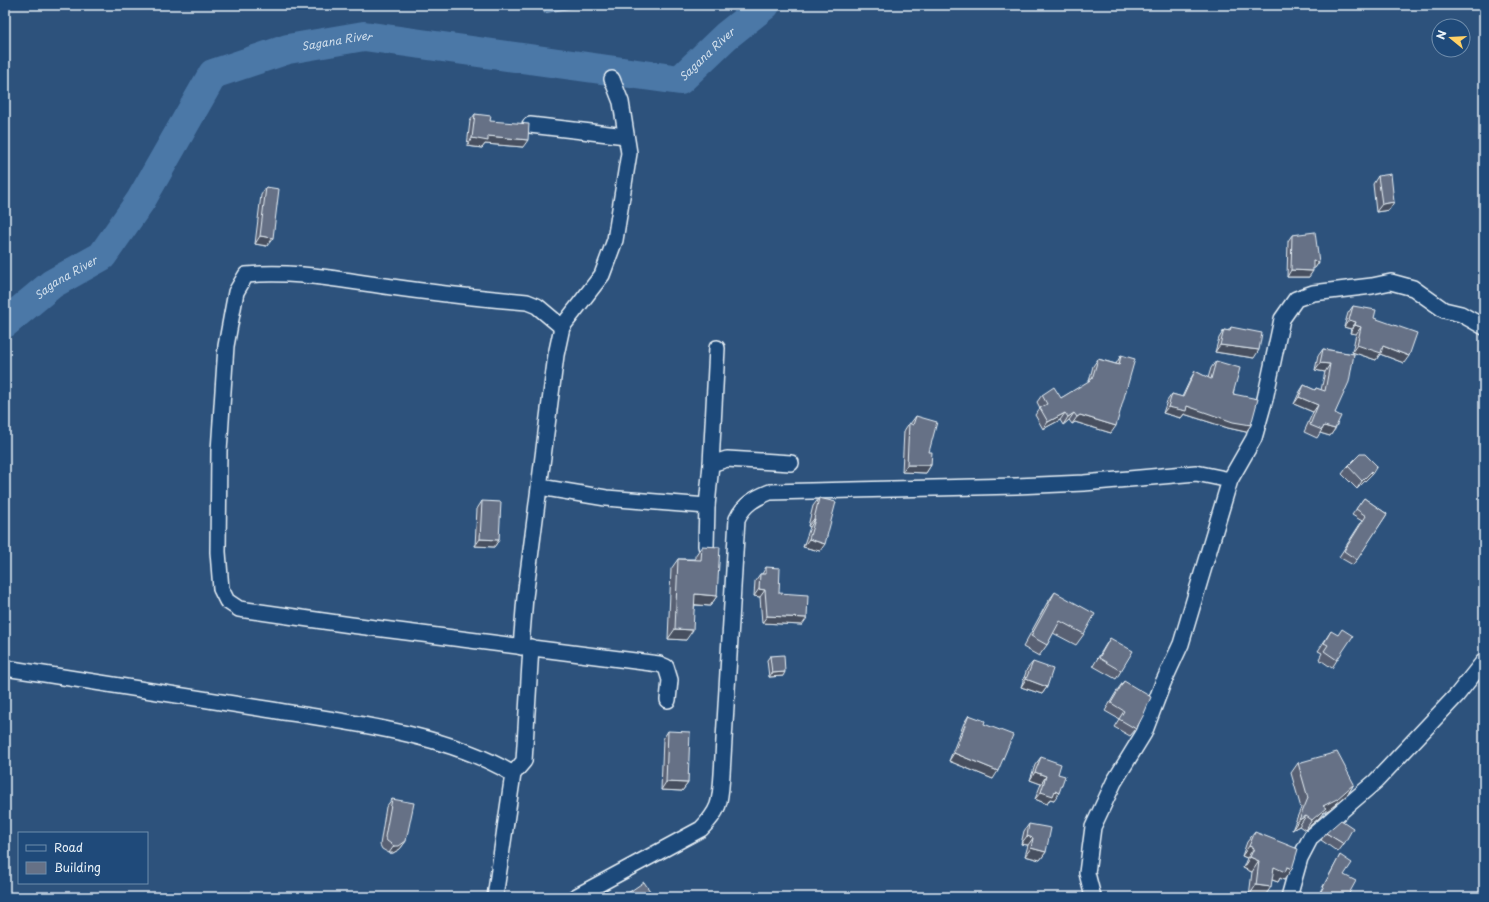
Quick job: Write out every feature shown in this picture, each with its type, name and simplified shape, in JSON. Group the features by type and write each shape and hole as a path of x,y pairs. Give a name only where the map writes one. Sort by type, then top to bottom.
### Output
{"street":[{"path":"495,897 513,774 524,761 526,647 525,597 556,355 562,327 602,275 610,258 615,240 629,153 621,102 612,79"},
{"path":"530,125 626,136"},
{"path":"562,327 537,306 528,302 395,288 310,275 260,273 246,275 236,292 226,346 219,451 218,552 221,589 227,601 239,609 659,664 666,667 670,680 668,700"},
{"path":"1093,897 1087,873 1093,827 1114,782 1144,733 1163,683 1181,644 1230,480 1254,438 1265,400 1278,332 1282,319 1296,299 1313,293 1372,286 1391,282 1413,288 1444,310 1461,314 1484,327"},
{"path":"706,546 707,506 712,464 718,348"},
{"path":"712,464 727,459 791,463"},
{"path":"575,897 701,829 712,818 718,808 722,774 737,519 742,509 758,497 770,492 1054,484 1196,473 1230,480"},
{"path":"540,487 606,498 707,506"},
{"path":"1289,897 1300,858 1312,837 1376,781 1457,695 1484,661"},
{"path":"5,668 350,723 419,738 454,748 500,766 513,774"}],"water":[{"path":"547,5 587,5 544,13"}],"building":[{"path":"475,114 491,116 490,121 529,124 528,140 488,136 488,141 472,138"},
{"path":"1391,174 1394,202 1382,204 1378,176"},
{"path":"266,187 279,189 273,238 260,236"},
{"path":"1315,232 1319,262 1313,261 1313,271 1291,270 1292,235"},
{"path":"1353,306 1376,310 1374,318 1417,333 1409,356 1383,346 1381,353 1357,345 1361,327 1355,325 1356,322 1349,320"},
{"path":"1231,327 1262,333 1259,350 1220,345 1224,330 1230,331"},
{"path":"1323,349 1354,354 1349,382 1335,413 1341,416 1335,429 1324,426 1322,430 1310,425 1318,405 1299,397 1304,385 1315,390 1316,388 1325,391 1330,364 1320,363"},
{"path":"1121,355 1135,359 1116,426 1080,415 1077,417 1074,413 1068,417 1065,413 1048,422 1040,408 1047,404 1042,395 1054,387 1061,398 1092,379 1098,359 1119,365"},
{"path":"1216,361 1240,368 1233,394 1258,399 1251,425 1233,422 1187,406 1186,411 1168,407 1172,394 1183,397 1195,371 1211,379"},
{"path":"916,416 937,422 929,452 932,452 931,465 907,465 909,423 913,425"},
{"path":"1360,454 1365,454 1377,466 1362,481 1348,466"},
{"path":"819,498 836,502 825,544 809,539"},
{"path":"1364,498 1387,514 1357,560 1344,551 1366,516 1356,509"},
{"path":"482,501 501,502 499,540 480,539"},
{"path":"702,546 720,547 717,596 695,594 693,630 675,629 678,559 701,560"},
{"path":"766,567 780,568 779,593 808,595 807,618 767,616 765,590 759,589 760,574 766,574"},
{"path":"1055,592 1095,614 1084,634 1060,621 1047,645 1031,636"},
{"path":"1342,629 1353,636 1337,660 1324,651 1328,645 1324,643 1331,631 1338,635"},
{"path":"1110,638 1133,651 1121,671 1099,658"},
{"path":"784,655 785,672 772,673 770,656"},
{"path":"1033,662 1053,669 1047,687 1026,679"},
{"path":"1124,681 1151,697 1136,729 1119,719 1124,711 1111,703"},
{"path":"969,715 985,721 984,724 1013,735 998,771 954,753"},
{"path":"668,731 690,732 688,783 666,782"},
{"path":"1337,752 1354,784 1337,799 1323,806 1326,808 1312,820 1306,816 1299,820 1308,798 1298,763"},
{"path":"1041,757 1061,764 1058,774 1065,776 1059,793 1055,791 1053,796 1041,792 1046,776 1035,772"},
{"path":"392,799 414,803 406,841 399,846 394,846 387,841 385,837"},
{"path":"1341,820 1353,828 1344,844 1326,833"},
{"path":"1029,824 1051,828 1046,852 1031,848 1033,838 1027,836"},
{"path":"1255,832 1298,849 1292,869 1287,867 1285,872 1274,867 1271,887 1256,885 1259,861 1250,857 1254,848 1249,846"},
{"path":"1340,855 1352,863 1344,875 1356,881 1347,897 1318,897"},
{"path":"644,882 654,897 622,897"}],"waterway":[{"name":"Sagana River","path":"5,323 52,284 102,256 141,200 213,74 288,49 364,36 680,80 726,36 765,5"}]}
